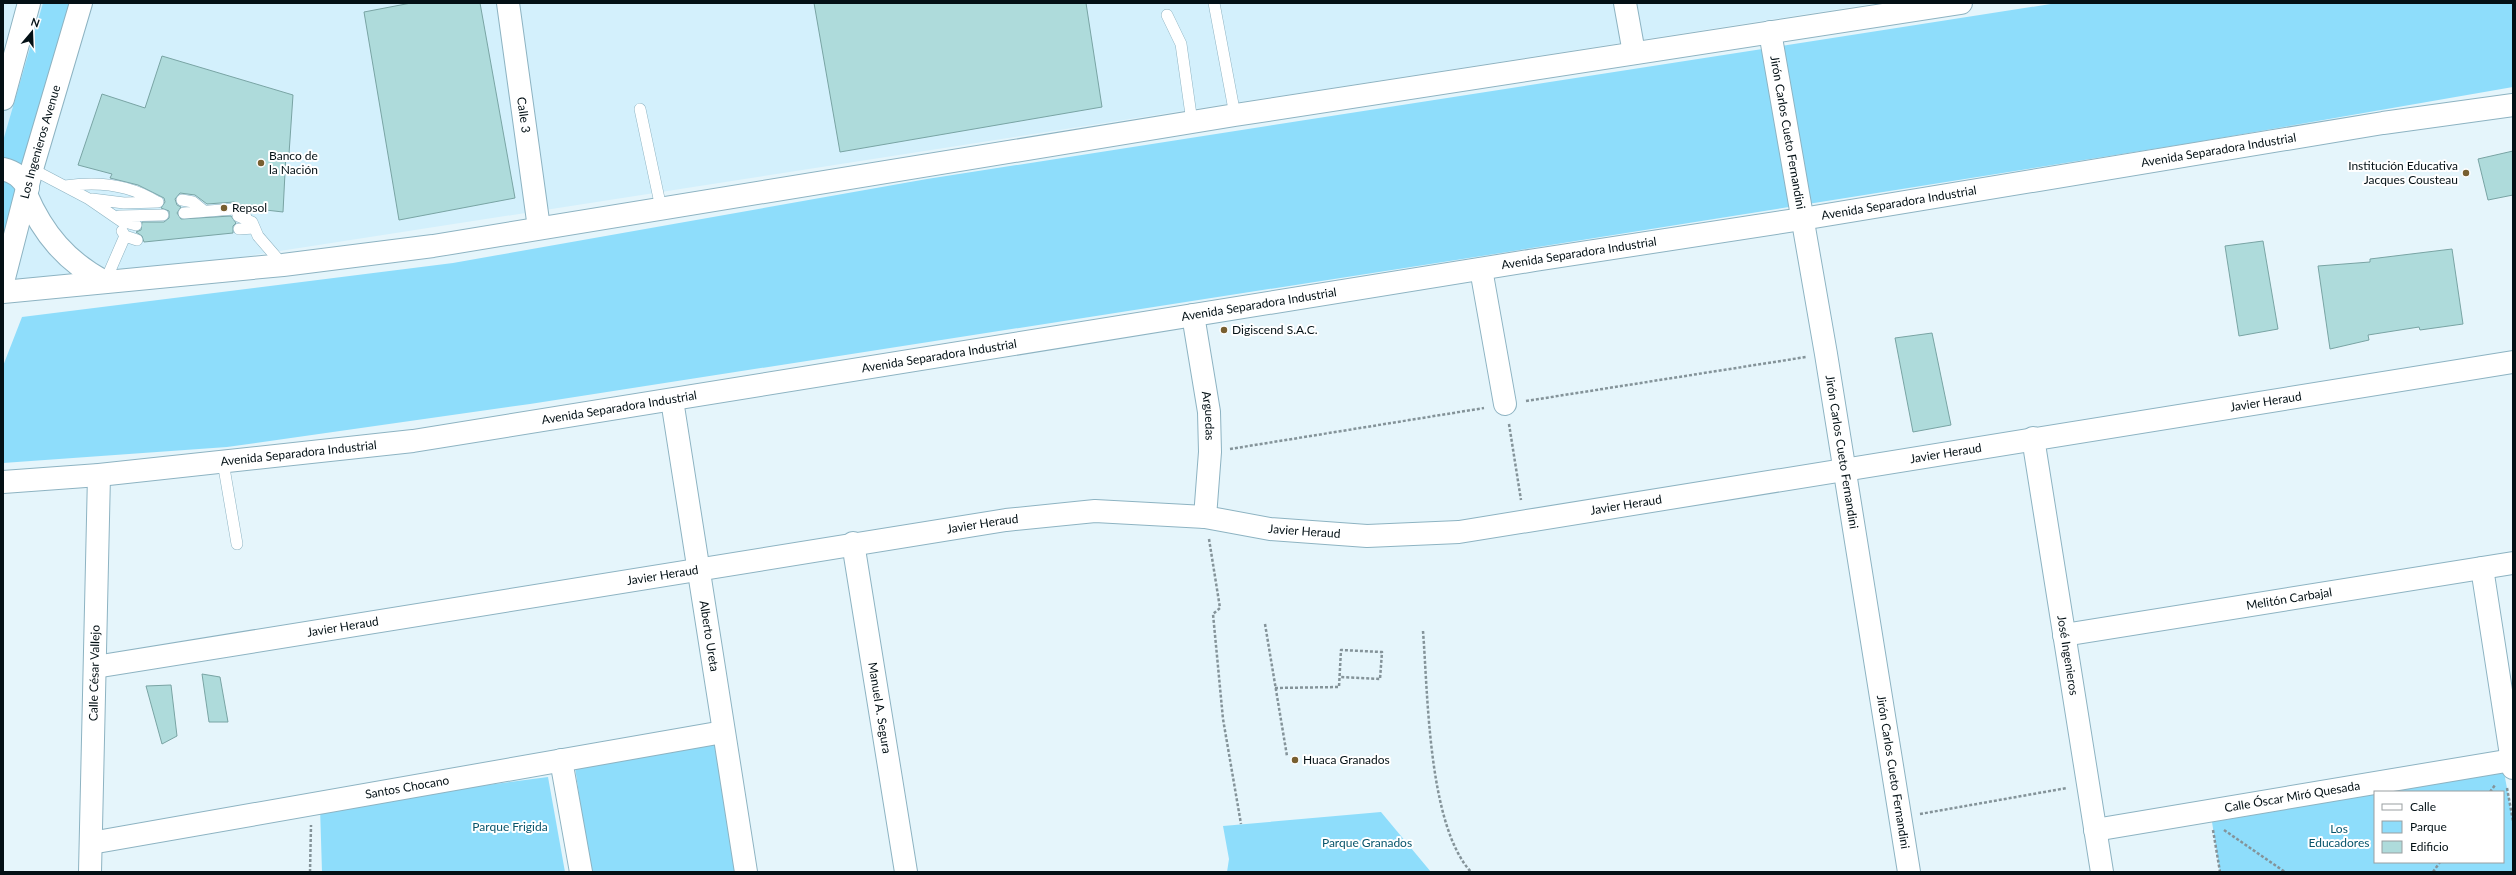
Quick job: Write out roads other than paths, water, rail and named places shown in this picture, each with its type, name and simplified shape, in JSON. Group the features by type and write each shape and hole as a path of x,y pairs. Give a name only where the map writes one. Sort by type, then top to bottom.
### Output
{"street":[{"path":"3,100 29,3"},
{"name":"Los Ingenieros Avenue","path":"3,282 29,184 82,3"},
{"name":"Calle 3","path":"508,3 538,228"},
{"path":"1625,3 1634,53"},
{"path":"3,292 283,265 433,246 1235,115 1770,32 1898,8 1961,3"},
{"name":"Jirón Carlos Cueto Fernandini","path":"1770,32 1826,354 1843,469 1909,872"},
{"name":"Avenida Separadora Industrial","path":"3,482 99,475 413,441 1193,315 1802,219 2383,123 2513,105"},
{"path":"3,169 13,172 29,184 41,225 62,252 90,274 105,282"},
{"path":"1481,269 1505,404"},
{"name":"Arguedas","path":"1193,315 1209,412 1210,452 1205,517"},
{"name":"Javier Heraud","path":"96,667 697,568 1006,520 1095,511 1205,517 1270,529 1367,536 1459,532 2033,438 2513,362"},
{"name":"Alberto Ureta","path":"672,400 697,568 746,872"},
{"name":"José Ingenieros","path":"2033,438 2102,872"},
{"name":"Calle César Vallejo","path":"90,872 96,667 99,475"},
{"name":"Manuel A. Segura","path":"853,544 906,872"},
{"name":"Melitón Carbajal","path":"2064,635 2513,563"},
{"path":"2482,568 2512,764"},
{"name":"Santos Chocano","path":"91,842 724,732"},
{"path":"561,760 581,872"},
{"name":"Calle Óscar Miró Quesada","path":"2095,830 2512,764"}],"lane":[{"path":"1214,3 1235,115"},
{"path":"1167,15 1181,44 1192,122"},
{"path":"640,109 662,208"},
{"path":"29,184 65,186 94,183 134,189 159,202 124,203 89,199"},
{"path":"65,186 89,199 117,218 136,226"},
{"path":"182,200 193,202 204,211"},
{"path":"184,213 234,209 241,211 242,217 252,222 258,236 283,265"},
{"path":"117,218 163,215"},
{"path":"117,218 125,236 137,240"},
{"path":"240,229 254,228"},
{"path":"105,282 125,236"},
{"path":"223,462 237,544"}],"place":[{"name":"Banco de la Nación","path":"261,163"},
{"name":"Institución Educativa Jacques Cousteau","path":"2466,173"},
{"name":"Repsol","path":"224,208"},
{"name":"Digiscend S.A.C.","path":"1224,330"},
{"name":"Huaca Granados","path":"1295,760"}],"park label":[{"name":"Parque Frigida","path":"510,827"},
{"name":"Los Educadores","path":"2339,836"},
{"name":"Parque Granados","path":"1367,843"}]}
